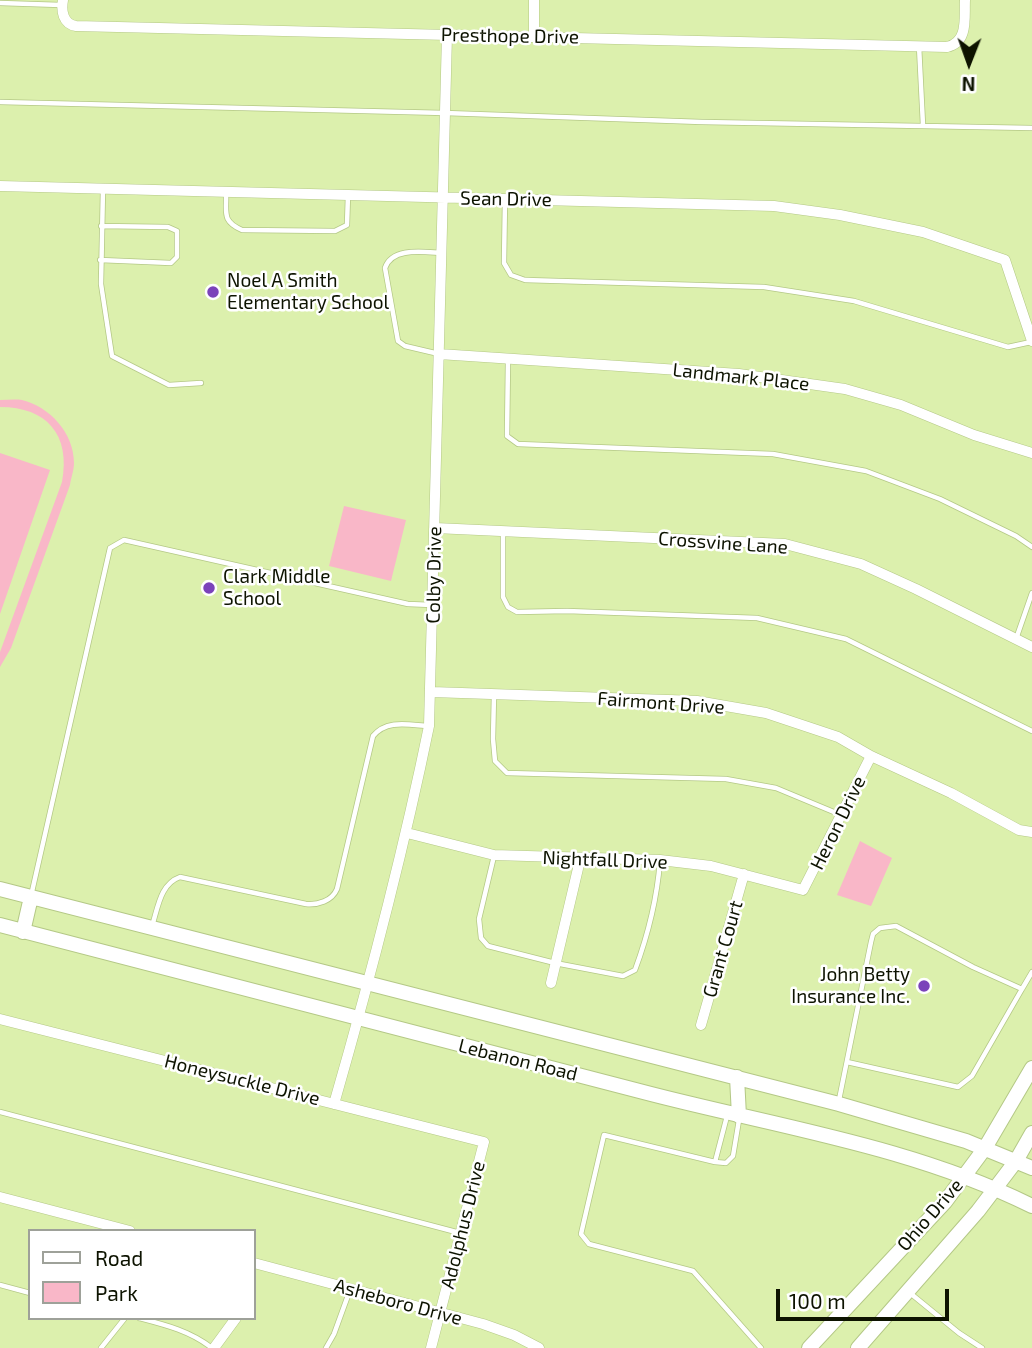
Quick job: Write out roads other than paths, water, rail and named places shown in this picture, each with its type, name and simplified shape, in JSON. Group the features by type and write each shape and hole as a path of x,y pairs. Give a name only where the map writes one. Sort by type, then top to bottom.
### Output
{"main road":[{"name":"Lebanon Road","path":"0,889 839,1104 985,1148 1032,1168"},
{"path":"23,932 31,897"},
{"name":"Lebanon Road","path":"0,925 733,1115 882,1150 963,1177 1032,1206"},
{"name":"Ohio Drive","path":"809,1348 937,1211 985,1148 1032,1068"},
{"path":"733,1115 737,1077"},
{"name":"Ohio Drive","path":"858,1348 994,1189 1016,1161 1032,1133"}],"street":[{"path":"534,0 534,37"},
{"name":"Presthope Drive","path":"63,2 65,19 76,26 947,47 957,43 963,33 965,0"},
{"name":"Colby Drive","path":"334,1104 369,984 407,833 429,726 432,692 447,35"},
{"name":"Sean Drive","path":"0,186 774,206 840,215 923,232 1006,260 1032,342"},
{"name":"Landmark Place","path":"439,354 739,374 845,389 901,405 974,435 1032,453"},
{"name":"Crossvine Lane","path":"435,528 785,544 861,564 1032,647"},
{"name":"Fairmont Drive","path":"432,692 697,701 766,713 838,737 1019,830 1032,832"},
{"name":"Heron Drive","path":"803,890 871,756"},
{"name":"Nightfall Drive","path":"407,833 494,855 580,860 660,860 711,866 803,890"},
{"path":"551,983 580,860"},
{"name":"Grant Court","path":"701,1025 744,874"},
{"name":"Honeysuckle Drive","path":"0,1019 484,1142"},
{"name":"Adolphus Drive","path":"431,1348 484,1142"},
{"path":"0,1197 122,1229"},
{"name":"Asheboro Drive","path":"256,1265 483,1324 514,1335 535,1347"},
{"path":"213,1348 234,1320"}],"lane":[{"path":"0,3 63,2"},
{"path":"919,45 923,125"},
{"path":"0,102 702,122 1032,128"},
{"path":"103,188 101,284 112,356 169,385 201,383"},
{"path":"226,192 227,219 230,225 242,230 342,229 347,225 348,195"},
{"path":"505,199 504,263 511,275 525,280 764,287 854,301 1008,346 1032,342"},
{"path":"100,260 171,263 177,257 177,231 169,227 102,226"},
{"path":"439,354 405,346 398,341 385,268 397,254 442,253"},
{"path":"508,359 507,436 518,444 773,454 866,471 940,499 1016,536 1032,547"},
{"path":"503,531 503,597 508,607 517,612 566,611 757,618 846,639 1032,732"},
{"path":"31,897 110,548 124,540 408,604 433,605"},
{"path":"1015,640 1032,593"},
{"path":"494,694 495,761 507,773 726,779 776,788 841,816"},
{"path":"152,928 166,887 172,880 180,877 306,904 318,904 331,898 337,889 373,736 380,728 389,724 429,726"},
{"path":"494,855 479,919 481,938 493,949 623,975 635,970 650,923 660,860"},
{"path":"839,1104 871,942 873,934 880,928 893,925 901,928 973,967 1022,989"},
{"path":"847,1062 958,1087 972,1076 1032,972"},
{"path":"0,1112 460,1233"},
{"path":"715,1162 733,1115"},
{"path":"733,1115 733,1156 726,1163 604,1135 581,1234 589,1244 693,1271 761,1348"},
{"path":"0,1285 28,1292"},
{"path":"327,1348 350,1290"},
{"path":"907,1291 982,1348"},
{"path":"101,1348 123,1320"},
{"path":"148,1320 173,1326 197,1336 213,1348"}],"place":[{"name":"Noel A Smith Elementary School","path":"213,292"},
{"name":"Clark Middle School","path":"209,588"},
{"name":"John Betty Insurance Inc.","path":"924,986"}]}
